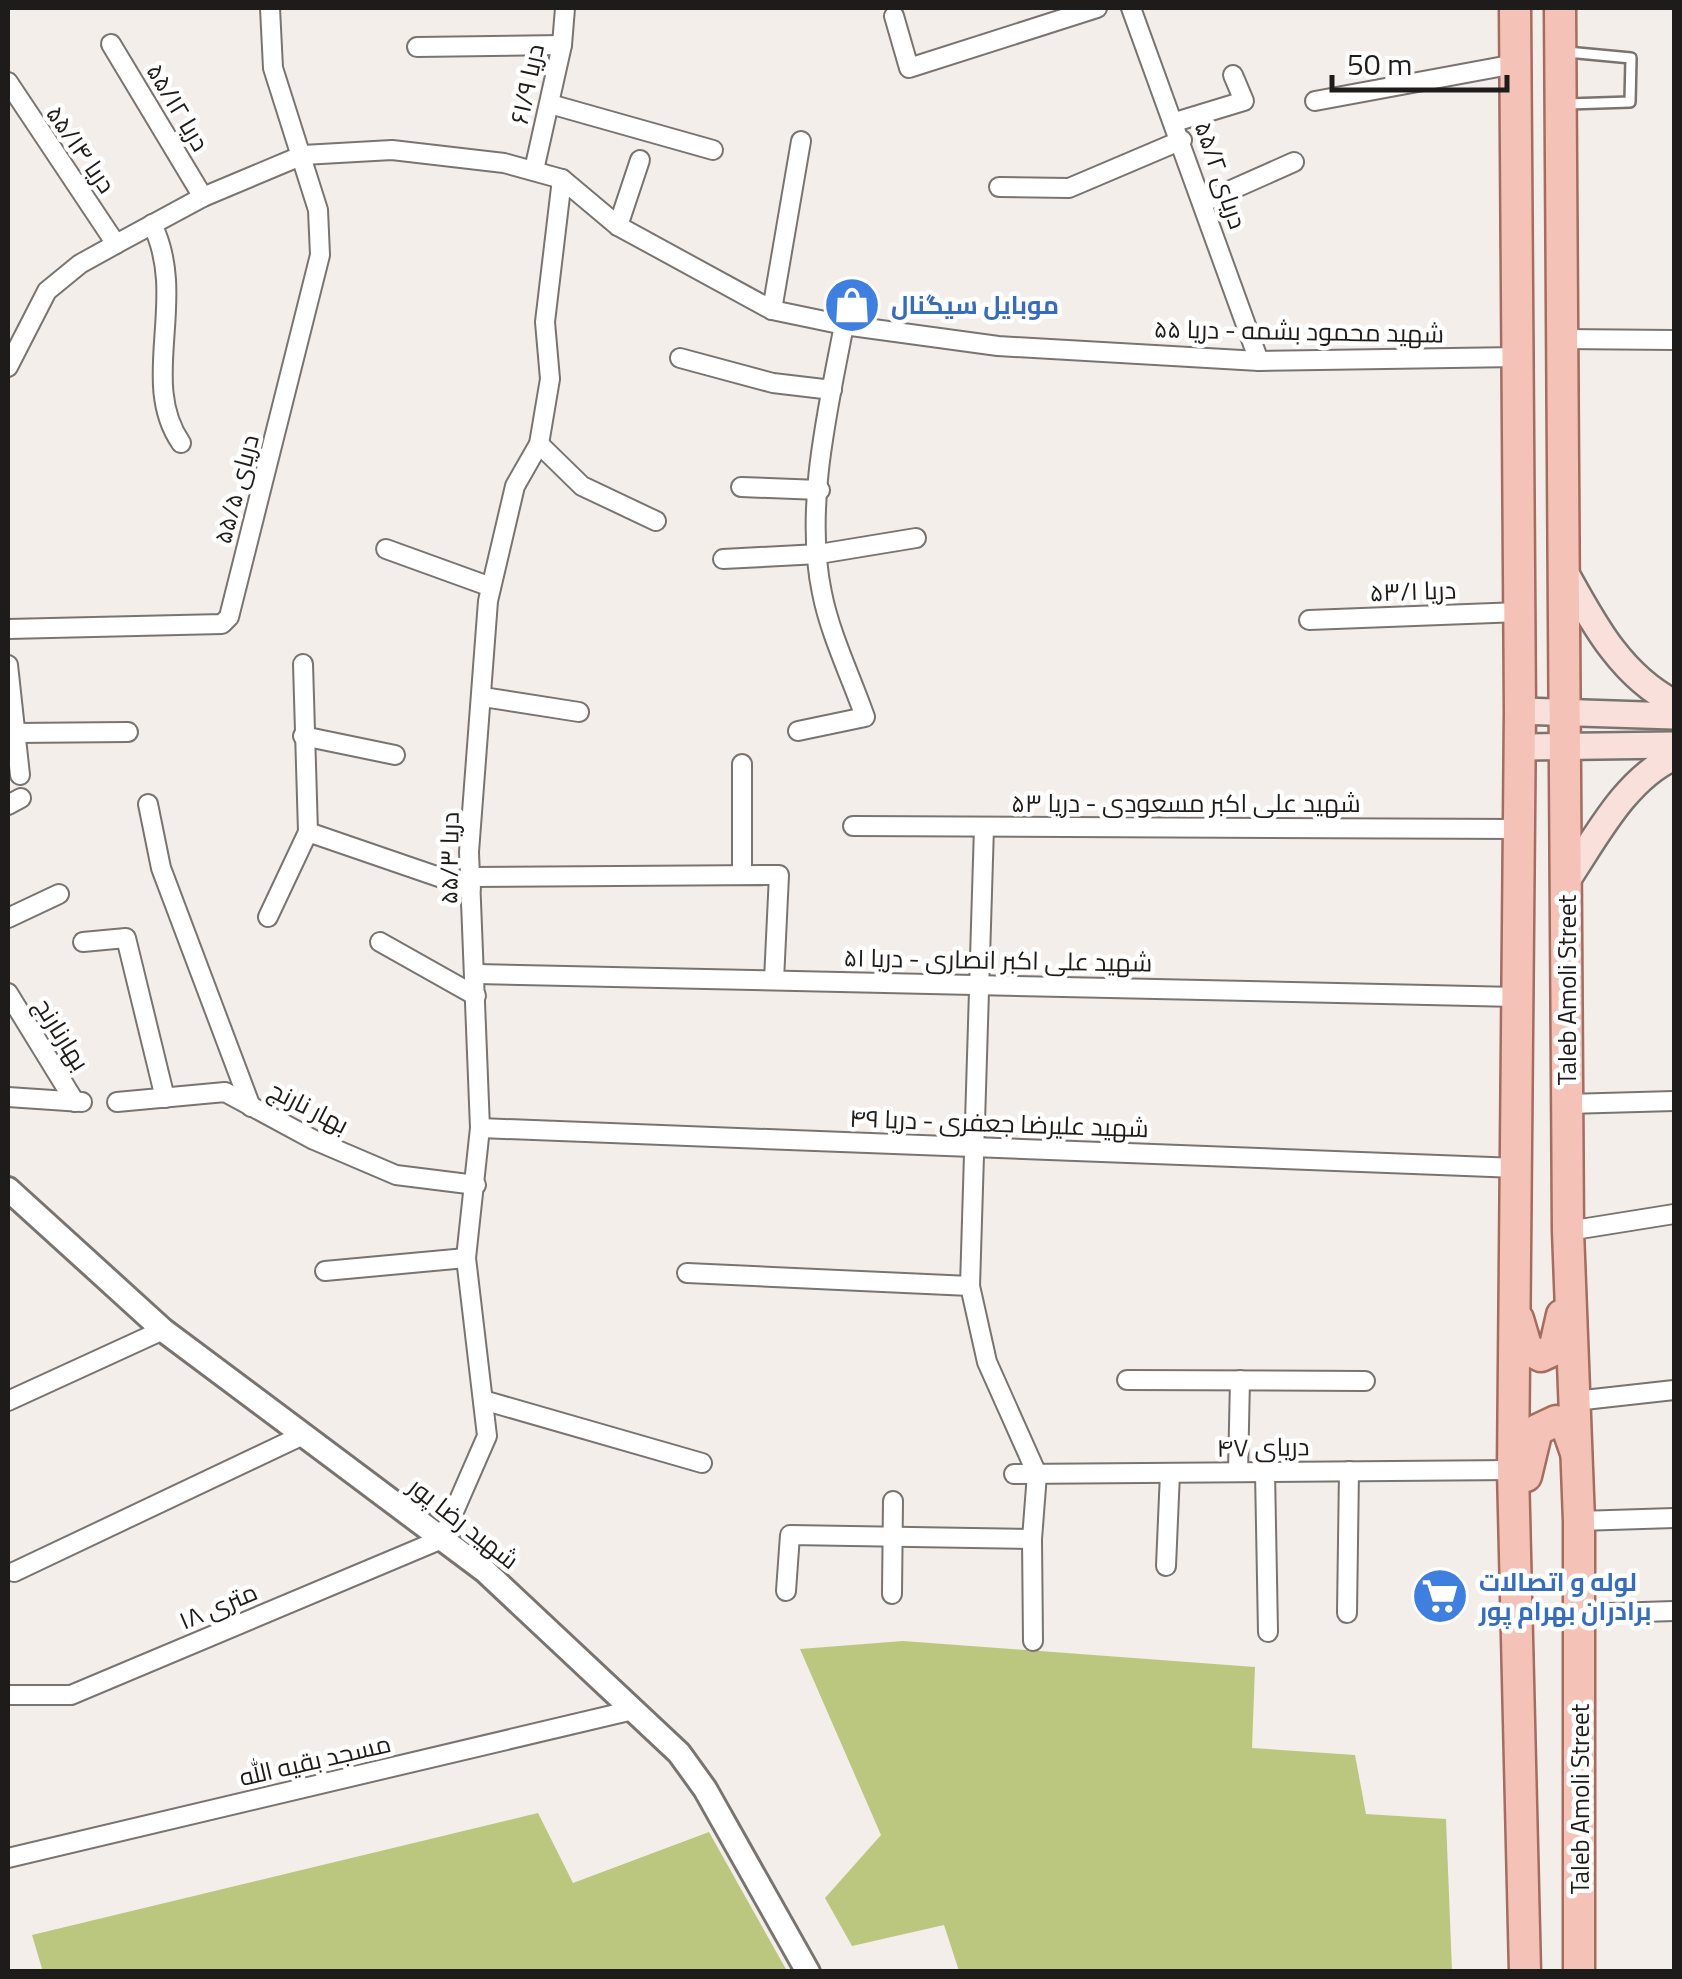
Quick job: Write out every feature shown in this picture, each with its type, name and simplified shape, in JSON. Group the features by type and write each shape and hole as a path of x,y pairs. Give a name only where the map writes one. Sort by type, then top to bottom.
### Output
{"main road":[{"name":"Taleb Amoli Street","path":"1515,8 1520,711 1517,1168 1512,1292 1525,1972"},
{"name":"Taleb Amoli Street","path":"1560,8 1568,1232 1580,1521 1579,1972"},
{"path":"1564,570 1609,650 1656,693 1674,702"},
{"path":"1520,711 1674,716"},
{"path":"1519,748 1674,744"},
{"path":"1566,882 1615,808 1661,763 1674,757"},
{"path":"1512,1292 1527,1349 1549,1355 1561,1332 1568,1232"},
{"path":"1514,1526 1536,1430 1546,1424 1562,1424 1578,1461"}],"street":[{"path":"270,8 272,68 303,155"},
{"name":"دریا ۶۱/۹","path":"534,170 562,46 564,8"},
{"path":"894,16 909,68 1097,8"},
{"name":"دریای ۵۵/۲","path":"1131,8 1179,131 1259,361"},
{"name":"دریا ۵۵/۱۲","path":"111,44 203,197"},
{"path":"416,47 562,46"},
{"path":"1316,102 1515,64"},
{"path":"999,187 1069,188 1244,101 1233,75"},
{"name":"دریا ۵۵/۱۴","path":"8,82 116,244"},
{"path":"550,104 713,150"},
{"path":"772,310 801,141"},
{"name":"شهید محمود بشمه - دریا ۵۵","path":"8,367 48,291 80,264 203,197 303,155 392,150 534,170 562,179 618,226 772,310 844,326 998,346 1259,361 1516,357"},
{"name":"دریای ۵۵/۵","path":"8,629 222,624 229,617 320,254 318,210 303,155"},
{"path":"618,226 640,160"},
{"path":"1204,202 1294,162"},
{"name":"دریا ۵۵/۳","path":"442,1538 487,1436 466,1258 480,1128 477,974 470,882 491,588 515,486 539,444 550,379 545,322 562,179"},
{"path":"152,224 161,242 170,307 162,393 166,420 181,443"},
{"path":"798,730 865,717 822,592 819,554 820,490 844,326"},
{"path":"1562,339 1674,340"},
{"path":"680,358 773,383 832,390"},
{"path":"539,444 582,486 656,521"},
{"path":"741,487 820,490"},
{"path":"723,560 819,554 916,538"},
{"path":"386,549 491,588"},
{"name":"دریا ۵۳/۱","path":"1309,620 1520,612"},
{"path":"268,917 308,832 303,664"},
{"path":"8,665 20,775"},
{"path":"484,697 579,712"},
{"path":"16,733 128,732"},
{"path":"303,736 395,755"},
{"path":"742,764 742,875"},
{"path":"148,804 162,868 251,1106"},
{"name":"شهید علی اکبر مسعودی - دریا ۵۳","path":"853,826 1519,829"},
{"path":"984,827 970,1286 986,1362 1037,1474 1032,1539 1034,1641"},
{"path":"308,832 470,882 779,874 774,980"},
{"path":"8,918 60,894"},
{"path":"83,942 126,938 164,1098"},
{"path":"380,942 476,996"},
{"name":"شهید علی اکبر انصاری - دریا ۵۱","path":"477,974 1517,997"},
{"name":"بهارنارنج","path":"8,993 78,1102 8,1097"},
{"name":"بهار نارنج","path":"117,1102 225,1092 314,1140 396,1175 476,1185"},
{"path":"1568,1104 1674,1101"},
{"name":"شهید علیرضا جعفری - دریا ۴۹","path":"480,1128 1517,1168"},
{"name":"شهید رضا پور","path":"8,1189 163,1330 485,1570 679,1754 698,1779 808,1972"},
{"path":"1568,1232 1674,1214"},
{"path":"325,1272 466,1258"},
{"path":"687,1273 970,1286"},
{"path":"8,1401 163,1330"},
{"path":"1127,1380 1365,1381"},
{"path":"1238,1472 1240,1380"},
{"path":"1575,1401 1674,1390"},
{"path":"483,1400 702,1463"},
{"path":"14,1572 303,1435"},
{"name":"دریای ۴۷","path":"1014,1474 1513,1470"},
{"path":"1347,1613 1349,1471"},
{"path":"1265,1472 1268,1632"},
{"path":"1166,1566 1170,1473"},
{"path":"892,1594 894,1501"},
{"path":"1580,1521 1674,1518"},
{"path":"786,1591 790,1535 1032,1539"},
{"name":"۱۸ متری","path":"8,1695 71,1695 442,1538"},
{"path":"1580,1614 1674,1611"},
{"name":"مسجد بقیه الله","path":"8,1858 633,1710"}],"lane":[{"path":"1560,51 1630,58 1630,102 1560,104"}],"green space":[{"path":"903,1641 1255,1667 1252,1748 1355,1755 1366,1814 1446,1819 1452,1971 959,1971 944,1925 852,1946 825,1898 881,1835 800,1649"},
{"path":"538,1813 573,1883 709,1832 787,1971 43,1972 32,1935"}],"place":[{"name":"موبایل سیگنال","path":"852,305"},
{"name":"لوله و اتصالات برادران بهرام پور","path":"1440,1596"}]}
